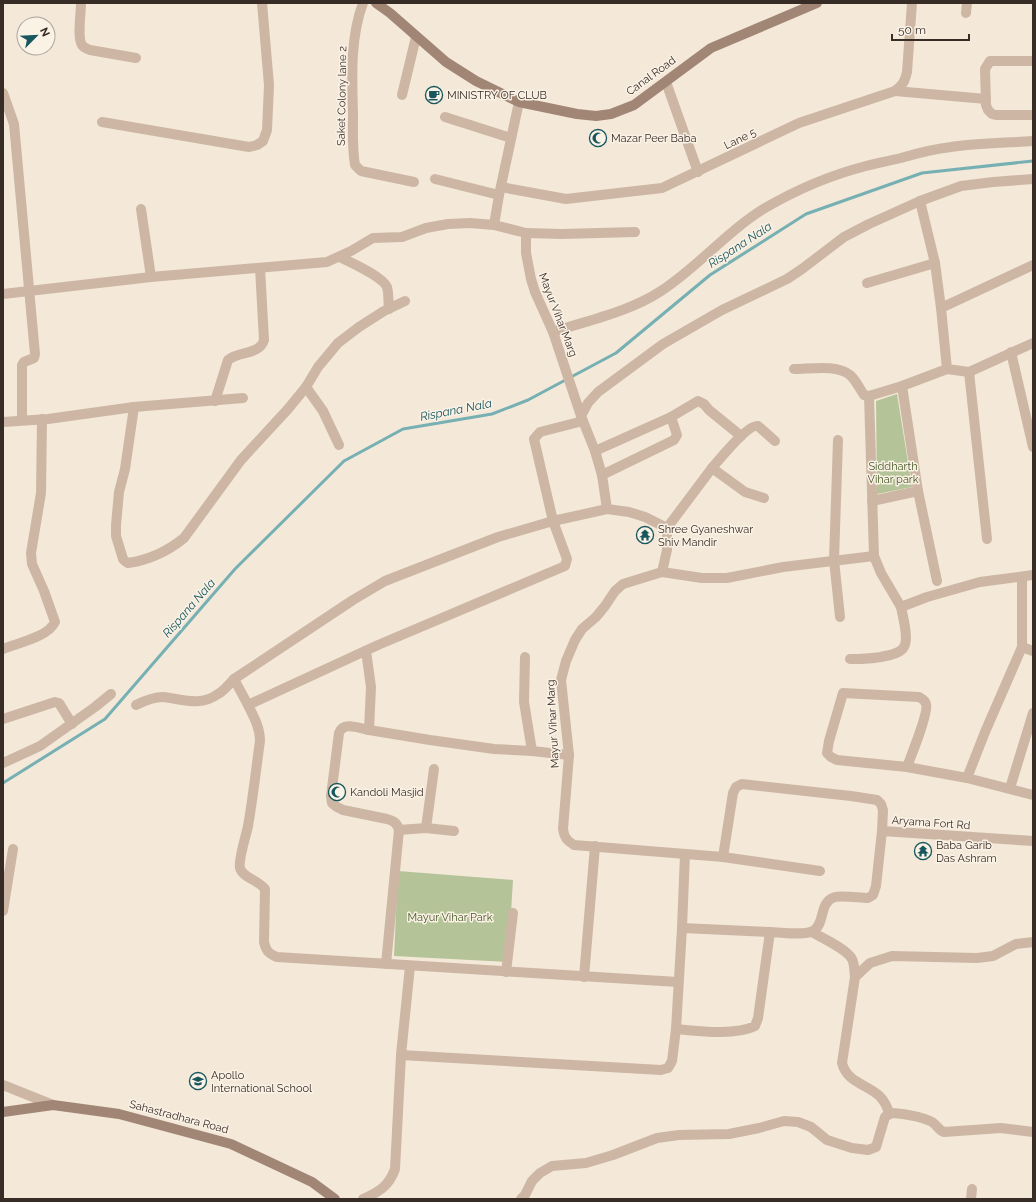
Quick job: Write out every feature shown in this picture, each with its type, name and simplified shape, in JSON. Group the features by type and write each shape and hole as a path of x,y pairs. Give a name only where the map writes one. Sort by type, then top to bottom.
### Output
{"street":[{"path":"81,3 80,38 81,44 84,48 136,58"},
{"path":"102,122 249,147 264,141 269,85 262,3"},
{"name":"Saket Colony lane 2","path":"363,3 357,23 352,77 355,165 361,171 414,182"},
{"name":"Canal Road","path":"376,3 390,13 452,66 471,78 518,102 578,114 596,116 611,114 634,105 711,48 817,3"},
{"path":"895,91 905,82 907,72 912,3"},
{"path":"402,95 416,36"},
{"path":"1033,61 990,62 985,69 986,99 988,110 992,114 996,116 1033,116"},
{"path":"666,82 698,172"},
{"path":"895,91 986,99"},
{"name":"Lane 5","path":"435,179 500,191 566,199 662,188 799,123 895,91"},
{"path":"3,93 7,115 14,124 35,354 34,358 24,362 22,365 22,420"},
{"path":"494,225 518,102"},
{"path":"445,117 511,138"},
{"path":"554,332 641,303 668,286 743,224 764,209 821,180 926,150 973,144 1033,141"},
{"path":"248,705 366,651 565,566 567,559 553,521 534,439 540,432 581,415 588,403 598,392 663,344 722,310 787,279 844,237 920,201 961,186 1033,179"},
{"path":"920,201 935,262 947,369"},
{"path":"141,209 151,277"},
{"path":"3,294 151,277 327,262 340,257 372,238 402,237 426,228 460,223 494,225 526,234 635,232"},
{"name":"Mayur Vihar Marg","path":"526,234 526,253 531,279 535,292 554,332 602,475 607,509"},
{"path":"340,257 380,278 386,285 388,292 388,309"},
{"path":"867,283 935,262"},
{"path":"941,308 1033,265"},
{"path":"215,400 228,360 233,356 256,349 263,344 260,268"},
{"path":"134,407 125,469 119,492 116,526 116,536 123,559 128,563 153,556 172,547 184,538 241,460 272,428 338,343 359,327 388,309 405,301"},
{"path":"794,369 834,368 841,370 850,375 864,395 869,396 902,386 947,369 969,372 1033,343"},
{"path":"1011,352 1033,447"},
{"path":"969,372 987,539"},
{"path":"306,386 323,411 339,445"},
{"path":"902,386 918,491 937,581"},
{"path":"850,658 871,659 901,650 904,646 906,637 901,607 881,573 874,556 869,396"},
{"path":"3,422 42,419 134,407 243,398"},
{"path":"594,451 671,417 698,401 704,404 709,410 741,436"},
{"path":"602,475 674,440 677,435 671,417"},
{"path":"3,649 46,633 53,628 55,622 44,591 32,564 31,553 41,493 42,419"},
{"path":"775,441 755,425 741,436 712,468 667,528 666,550 662,572 702,578 727,578 783,567 874,556"},
{"path":"838,440 834,560 840,617"},
{"path":"712,468 745,492 764,498"},
{"path":"872,500 918,491"},
{"path":"136,705 148,699 162,697 185,701 201,701 218,695 234,679 353,600 385,581 498,537 553,521 607,509 629,512 645,517 667,528"},
{"name":"Mayur Vihar Marg","path":"595,846 574,845 564,836 563,829 569,755 561,680 566,661 575,640 582,629 596,617 605,606 614,591 623,584 662,572"},
{"path":"901,607 927,597 980,582 1033,575"},
{"path":"967,778 985,732 1022,647 1022,577"},
{"path":"1022,647 1033,651"},
{"path":"366,651 371,687 369,730"},
{"path":"525,657 524,702 532,751"},
{"path":"234,679 248,705 260,734 248,826 240,861 240,868 244,875 261,883 266,889 264,942 266,950 270,954 277,957 678,982"},
{"path":"908,767 925,714 926,704 923,699 919,697 843,693 829,741 827,753 831,757 837,760 908,767 967,778 1033,795"},
{"path":"3,763 40,746 111,694"},
{"path":"3,719 55,702 59,703 72,724"},
{"path":"1010,788 1033,713"},
{"path":"386,964 399,830 396,823 393,821 343,810 332,803 331,796 340,728 345,726 494,750 532,751 569,755"},
{"path":"426,828 434,769"},
{"path":"723,856 733,793 736,787 742,784 877,800 883,810 882,831"},
{"path":"399,830 426,828 454,830"},
{"name":"Aryama Fort Rd","path":"812,932 818,928 826,903 836,896 868,898 873,895 876,886 882,831 1033,841"},
{"path":"584,977 595,846 723,856 820,871"},
{"path":"3,911 13,849"},
{"path":"401,1055 661,1070 668,1068 672,1061 676,1029 685,854"},
{"path":"506,972 513,913"},
{"path":"682,928 770,932 812,932 844,951 851,957 854,965 855,977 842,1063 848,1075 854,1080 875,1091 882,1098 888,1108 889,1114"},
{"path":"676,1029 709,1032 747,1030 755,1026 758,1018 770,932"},
{"path":"855,977 870,963 892,956 977,958 993,956 1016,944 1033,942"},
{"path":"363,1199 385,1186 391,1180 395,1169 401,1055 410,966"},
{"path":"3,1085 53,1105"},
{"name":"Sahastradhara Road","path":"3,1112 53,1105 119,1114 231,1144 312,1182 335,1199"},
{"path":"521,1199 525,1195 532,1181 540,1173 552,1166 586,1163 613,1155 657,1138 679,1135 729,1134 759,1128 784,1120 798,1122 811,1127 827,1140 852,1148 868,1150 876,1147 885,1117 894,1113 923,1119 935,1124 939,1130 944,1132 1001,1128 1033,1132"}],"green space":[{"name":"Siddharth Vihar park","path":"897,394 912,487 877,494 876,401"},
{"name":"Mayur Vihar Park","path":"398,871 513,880 508,962 394,956"}],"waterway":[{"name":"Rispana Nala","path":"3,783 105,719 235,569 344,461 403,429 492,414 528,400 616,353 710,275 806,214 922,173 1033,161"}],"place":[{"name":"MINISTRY OF CLUB","path":"434,95"},
{"name":"Mazar Peer Baba","path":"598,138"},
{"name":"Shree Gyaneshwar Shiv Mandir","path":"645,535"},
{"name":"Kandoli Masjid","path":"337,792"},
{"name":"Baba Garib Das Ashram","path":"923,851"},
{"name":"Apollo International School","path":"198,1081"}]}
